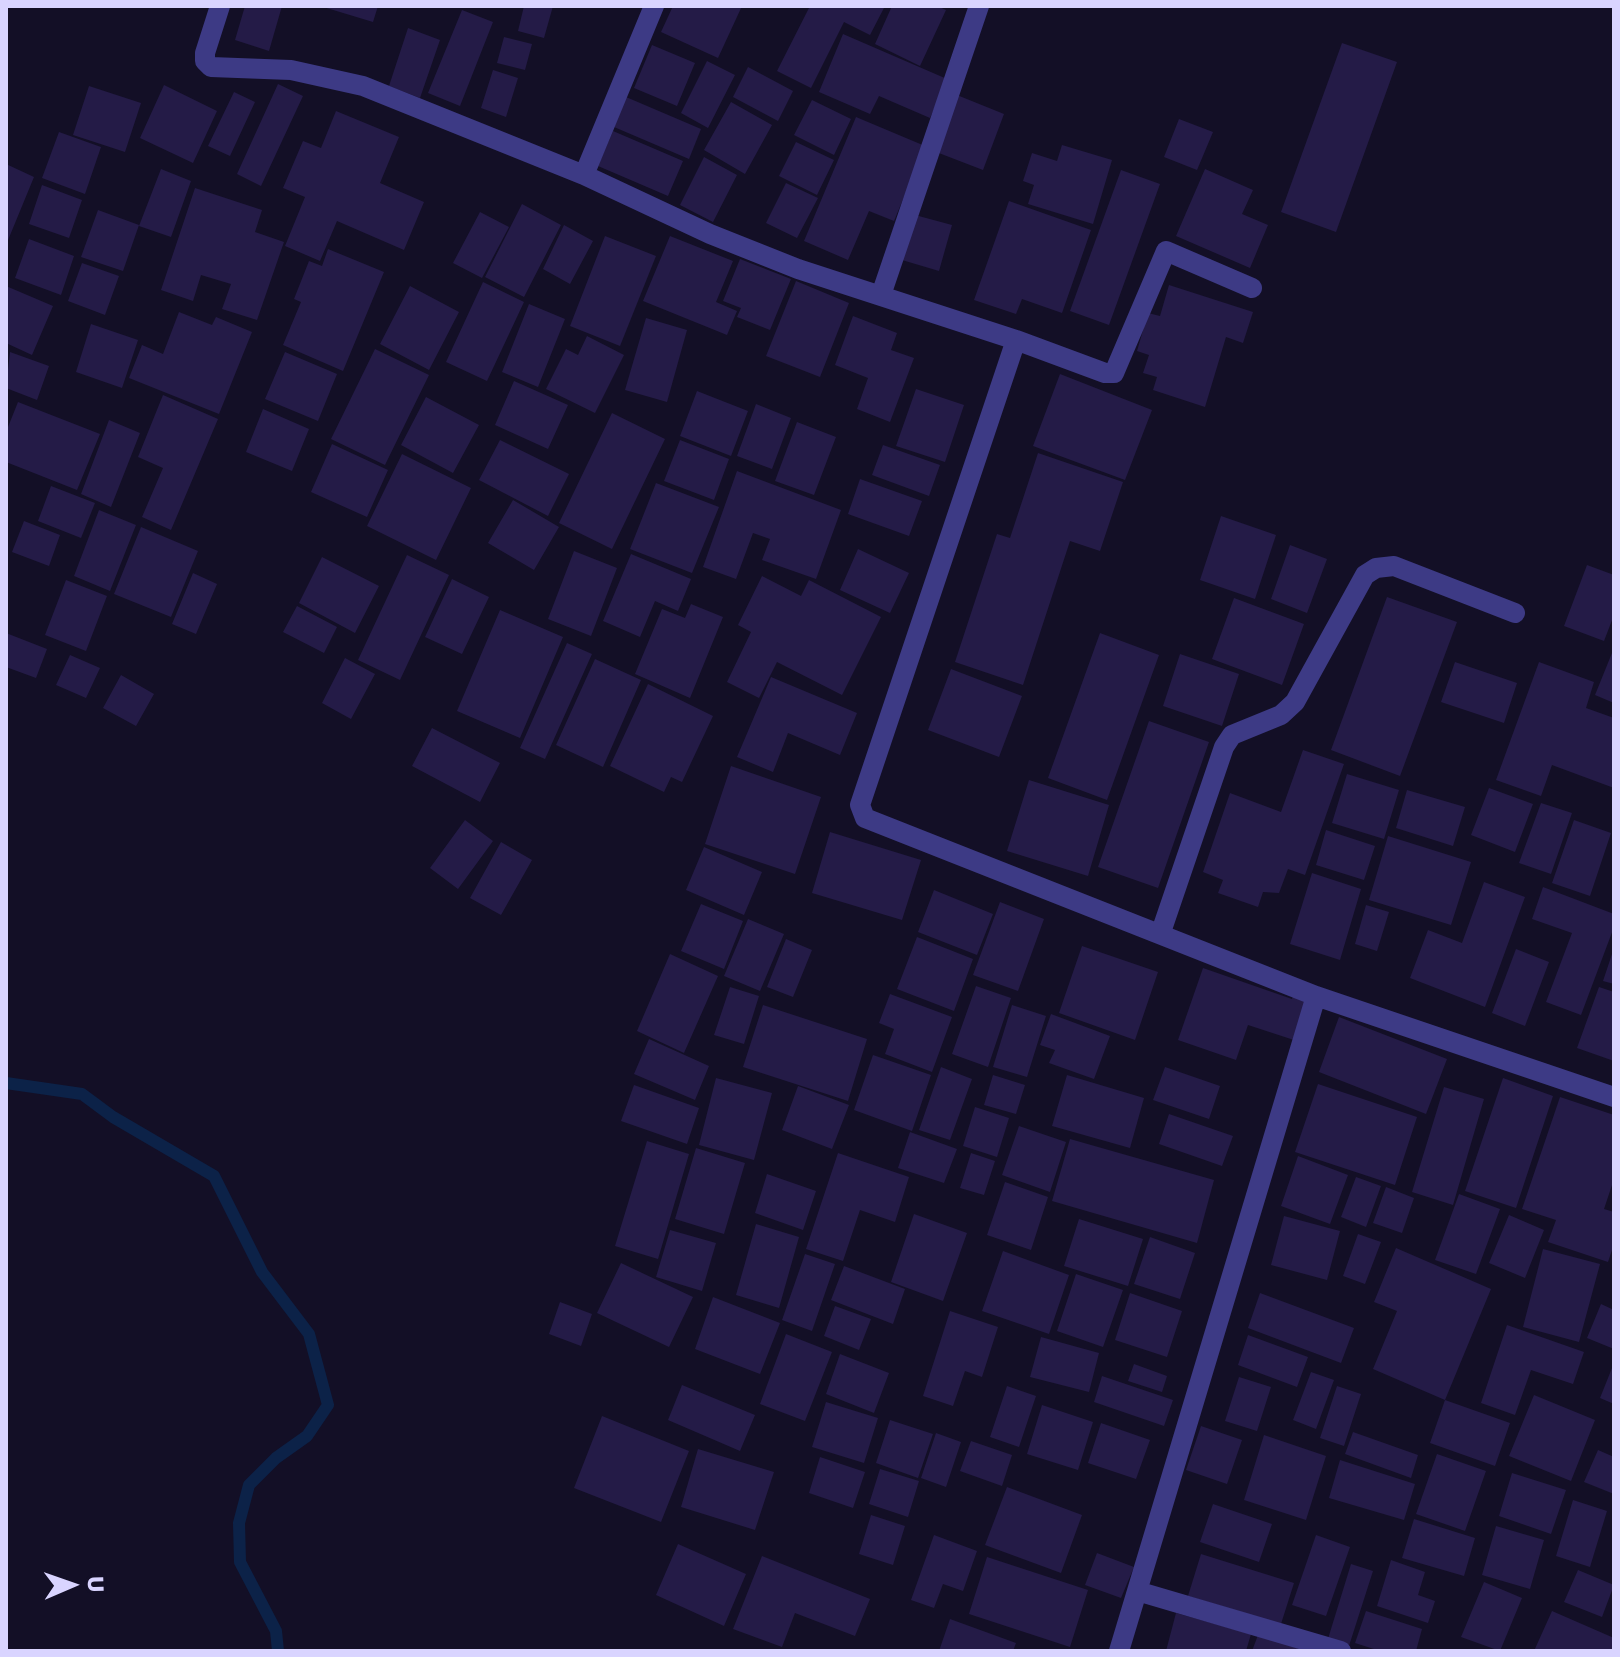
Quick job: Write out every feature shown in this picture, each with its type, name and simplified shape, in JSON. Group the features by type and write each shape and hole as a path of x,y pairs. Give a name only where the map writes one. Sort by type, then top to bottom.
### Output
{"street":[{"path":"220,6 205,53 205,61 211,67 291,70 363,86 584,175 710,234 798,269 1016,340 1105,373 1114,373 1166,251 1252,288"},
{"path":"584,175 654,6"},
{"path":"881,295 979,6"},
{"path":"1016,340 860,805 865,818 1161,932 1316,996 1614,1097"},
{"path":"1161,932 1224,747 1232,735 1281,715 1295,702 1365,575 1376,568 1394,566 1515,613"},
{"path":"1119,1651 1316,996"},
{"path":"1137,1591 1341,1651"}],"building":[{"path":"245,6 282,6 269,51 235,40"},
{"path":"320,6 378,6 373,22"},
{"path":"524,6 553,6 544,38 518,31"},
{"path":"673,6 742,6 718,58 661,32"},
{"path":"810,6 885,6 870,35 844,22 811,88 777,71"},
{"path":"892,6 937,6 946,10 920,66 875,44"},
{"path":"462,10 493,22 460,106 428,93"},
{"path":"408,28 440,40 420,98 389,86"},
{"path":"843,34 947,79 930,118 879,96 870,114 819,92"},
{"path":"504,37 532,44 525,70 497,63"},
{"path":"1342,43 1397,62 1336,232 1281,212"},
{"path":"652,45 695,63 677,106 634,88"},
{"path":"707,61 735,75 708,128 681,113"},
{"path":"748,67 793,91 778,121 733,97"},
{"path":"493,70 518,78 506,117 481,108"},
{"path":"278,84 303,96 261,186 237,174"},
{"path":"164,85 217,111 193,163 140,138"},
{"path":"89,86 141,103 125,152 73,135"},
{"path":"234,92 255,102 230,156 208,146"},
{"path":"952,93 1004,114 983,170 931,150"},
{"path":"626,97 701,129 689,159 614,127"},
{"path":"812,100 851,119 834,155 794,135"},
{"path":"731,102 772,125 745,174 704,150"},
{"path":"336,111 399,137 380,183 424,202 404,250 337,221 320,261 285,246 305,197 283,188 303,141 321,148"},
{"path":"856,117 925,146 894,221 869,211 848,260 804,241"},
{"path":"1179,119 1213,132 1197,170 1164,157"},
{"path":"613,131 683,161 668,196 598,166"},
{"path":"59,132 101,147 85,194 42,178"},
{"path":"796,142 834,160 817,195 779,176"},
{"path":"1062,145 1112,160 1093,224 1028,204 1034,185 1023,181 1032,153 1057,161"},
{"path":"704,157 737,175 713,222 680,205"},
{"path":"6,164 34,177 6,245"},
{"path":"161,169 191,181 171,237 139,226"},
{"path":"1205,169 1253,190 1242,214 1268,225 1250,268 1176,236"},
{"path":"1121,170 1160,184 1109,325 1070,311"},
{"path":"786,183 818,198 797,238 766,223"},
{"path":"42,185 82,200 69,238 29,224"},
{"path":"195,188 262,210 255,232 284,242 257,320 222,309 231,284 201,275 193,301 161,290"},
{"path":"1009,201 1091,230 1062,313 1022,299 1016,314 974,300"},
{"path":"522,204 561,225 524,297 485,277"},
{"path":"98,210 139,225 123,271 81,257"},
{"path":"480,212 509,227 482,278 453,263"},
{"path":"915,215 952,225 939,271 902,260"},
{"path":"564,225 593,241 570,284 543,269"},
{"path":"605,236 656,256 620,346 570,326"},
{"path":"670,236 733,261 716,302 737,311 727,335 643,301"},
{"path":"29,239 74,256 61,295 15,278"},
{"path":"328,249 384,272 343,371 283,345 301,302 294,299 309,261 322,266"},
{"path":"740,259 791,279 770,330 737,317 741,308 723,301"},
{"path":"82,263 119,276 105,315 68,301"},
{"path":"796,281 849,303 820,377 766,356"},
{"path":"483,282 524,302 487,381 446,362"},
{"path":"1169,285 1253,312 1243,343 1226,337 1205,407 1153,390 1157,377 1143,373 1149,355 1137,351 1148,313 1160,316"},
{"path":"6,286 53,306 32,355 6,343"},
{"path":"410,286 459,312 429,370 380,344"},
{"path":"529,304 565,319 538,387 502,372"},
{"path":"179,312 212,325 216,317 252,332 219,414 129,378 142,345 163,354"},
{"path":"853,316 897,333 891,350 914,358 890,422 857,409 868,378 835,365"},
{"path":"646,318 687,330 667,402 625,390"},
{"path":"91,324 138,340 122,388 76,372"},
{"path":"587,336 624,355 595,413 546,389 566,349 578,355"},
{"path":"375,349 429,375 385,465 331,439"},
{"path":"10,352 49,366 37,400 6,388"},
{"path":"285,352 337,374 318,421 265,399"},
{"path":"1060,374 1152,410 1125,480 1033,446"},
{"path":"514,381 568,405 548,449 495,425"},
{"path":"916,389 964,405 945,462 896,446"},
{"path":"697,391 748,411 731,456 680,436"},
{"path":"163,395 218,419 171,530 142,517 163,468 138,457"},
{"path":"426,397 479,425 453,473 401,445"},
{"path":"18,402 100,434 77,490 6,462 6,432"},
{"path":"756,404 791,418 772,469 737,456"},
{"path":"263,409 309,429 292,471 246,452"},
{"path":"612,413 665,439 612,549 559,523"},
{"path":"109,420 140,433 111,507 81,494"},
{"path":"797,422 836,437 814,495 775,481"},
{"path":"500,440 569,474 548,516 479,480"},
{"path":"680,440 729,459 714,500 664,481"},
{"path":"332,444 388,470 367,517 311,492"},
{"path":"883,445 940,465 929,496 872,475"},
{"path":"1038,453 1123,482 1100,551 1070,541 1023,685 955,662 997,534 1010,538"},
{"path":"402,454 471,488 436,560 367,526"},
{"path":"737,471 841,510 816,579 762,560 770,539 753,533 736,579 703,567"},
{"path":"860,479 922,501 909,536 848,514"},
{"path":"656,483 719,507 692,573 630,549"},
{"path":"51,486 95,503 81,538 38,521"},
{"path":"513,500 559,527 534,570 488,543"},
{"path":"99,510 136,525 110,591 74,576"},
{"path":"1221,516 1276,535 1255,599 1200,580"},
{"path":"24,521 60,535 49,566 12,552"},
{"path":"141,527 198,551 171,617 114,594"},
{"path":"1290,545 1327,559 1307,613 1271,599"},
{"path":"858,549 909,573 890,613 840,590"},
{"path":"574,551 617,568 591,636 548,619"},
{"path":"631,554 691,579 678,611 655,601 640,637 603,621"},
{"path":"407,555 449,575 400,680 358,660"},
{"path":"322,557 379,586 355,633 299,603"},
{"path":"1587,565 1614,575 1614,615 1604,641 1564,626"},
{"path":"193,573 217,584 196,634 172,624"},
{"path":"762,576 801,596 809,580 881,617 842,695 777,662 759,698 727,682 751,632 738,625"},
{"path":"452,579 489,597 462,654 425,637"},
{"path":"66,580 107,596 86,651 45,635"},
{"path":"1387,597 1457,622 1400,776 1331,750"},
{"path":"1234,598 1304,624 1282,685 1212,659"},
{"path":"691,604 723,617 690,698 635,674 662,609 685,618"},
{"path":"297,606 337,627 324,653 283,632"},
{"path":"500,610 563,637 520,738 457,711"},
{"path":"6,633 47,649 36,678 6,667"},
{"path":"1100,633 1159,655 1107,800 1048,778"},
{"path":"567,643 592,654 545,759 520,748"},
{"path":"1614,648 1614,703 1595,695"},
{"path":"1180,654 1239,674 1222,726 1163,706"},
{"path":"70,655 100,668 86,698 56,685"},
{"path":"345,658 375,674 351,719 322,703"},
{"path":"595,659 641,680 603,767 556,745"},
{"path":"1455,662 1517,683 1504,723 1441,702"},
{"path":"1539,662 1594,682 1586,708 1614,718 1614,788 1552,765 1541,796 1496,780"},
{"path":"951,669 1022,696 999,757 928,730"},
{"path":"121,675 154,694 136,726 103,708"},
{"path":"771,677 857,713 840,755 788,733 773,772 737,757"},
{"path":"648,684 713,716 682,782 671,777 664,792 610,766"},
{"path":"1149,721 1209,742 1158,888 1098,867"},
{"path":"432,728 500,763 480,802 412,766"},
{"path":"1303,750 1344,764 1305,875 1288,869 1279,893 1263,892 1258,907 1218,893 1223,880 1203,872 1230,793 1281,812"},
{"path":"731,766 821,797 795,874 705,844"},
{"path":"1347,774 1399,790 1384,839 1332,823"},
{"path":"1029,780 1109,805 1088,876 1007,851"},
{"path":"1489,788 1533,804 1515,852 1471,835"},
{"path":"1407,790 1465,807 1453,846 1396,828"},
{"path":"1541,803 1572,813 1551,874 1519,863"},
{"path":"465,820 493,841 458,889 430,868"},
{"path":"1574,820 1611,833 1590,896 1552,883"},
{"path":"1326,830 1375,846 1364,880 1316,865"},
{"path":"830,832 921,860 902,920 812,893"},
{"path":"1388,836 1471,862 1451,925 1369,900"},
{"path":"501,842 532,860 501,915 470,898"},
{"path":"704,847 762,872 744,915 686,890"},
{"path":"1312,873 1361,889 1340,960 1290,944"},
{"path":"1484,882 1525,897 1485,1007 1410,978 1428,930 1462,943"},
{"path":"1543,887 1614,914 1614,927 1581,1015 1546,1002 1572,933 1532,919"},
{"path":"934,890 993,914 977,955 918,932"},
{"path":"1000,902 1044,919 1018,991 973,975"},
{"path":"701,904 743,921 724,969 681,951"},
{"path":"1366,905 1389,912 1377,951 1355,944"},
{"path":"748,919 784,934 760,991 724,976"},
{"path":"917,937 973,959 954,1011 897,989"},
{"path":"786,939 812,950 793,997 767,987"},
{"path":"1082,946 1158,972 1135,1040 1059,1013"},
{"path":"1516,949 1549,962 1525,1026 1492,1013"},
{"path":"1614,951 1614,984 1603,981"},
{"path":"670,954 718,976 684,1053 637,1031"},
{"path":"1203,968 1292,999 1294,992 1311,998 1297,1041 1248,1025 1236,1060 1178,1040"},
{"path":"976,986 1011,998 988,1067 952,1054"},
{"path":"730,987 759,996 744,1044 714,1035"},
{"path":"1599,987 1614,992 1614,1061 1577,1048"},
{"path":"890,994 952,1017 932,1072 885,1054 894,1029 879,1023"},
{"path":"763,1005 867,1039 848,1101 743,1067"},
{"path":"1012,1005 1046,1016 1027,1077 993,1067"},
{"path":"1051,1014 1110,1036 1094,1079 1049,1063 1055,1050 1040,1045"},
{"path":"1339,1017 1447,1059 1426,1114 1319,1072"},
{"path":"649,1039 709,1066 695,1100 634,1074"},
{"path":"873,1055 931,1075 912,1131 854,1110"},
{"path":"941,1067 972,1079 950,1140 919,1130"},
{"path":"1165,1067 1220,1086 1209,1119 1153,1100"},
{"path":"993,1075 1025,1085 1016,1114 984,1105"},
{"path":"1067,1075 1144,1098 1130,1148 1052,1126"},
{"path":"716,1078 772,1093 754,1160 699,1145"},
{"path":"1503,1078 1553,1096 1516,1208 1465,1191"},
{"path":"1318,1084 1417,1117 1395,1185 1295,1152"},
{"path":"634,1085 699,1108 687,1144 621,1121"},
{"path":"798,1086 849,1105 832,1149 782,1130"},
{"path":"1444,1087 1484,1099 1453,1205 1412,1192"},
{"path":"1560,1097 1614,1115 1614,1179 1604,1209 1614,1212 1614,1244 1608,1262 1548,1242 1556,1220 1522,1209"},
{"path":"975,1107 1009,1118 997,1157 963,1146"},
{"path":"1169,1114 1233,1136 1222,1166 1159,1144"},
{"path":"1019,1126 1066,1142 1050,1192 1002,1175"},
{"path":"910,1132 957,1149 944,1183 898,1168"},
{"path":"1070,1139 1214,1180 1197,1243 1052,1201"},
{"path":"647,1141 689,1154 658,1259 615,1246"},
{"path":"696,1148 745,1163 724,1234 675,1219"},
{"path":"838,1153 909,1177 895,1222 860,1210 843,1261 806,1249"},
{"path":"971,1153 995,1161 984,1195 960,1188"},
{"path":"1298,1156 1348,1175 1330,1224 1281,1206"},
{"path":"767,1174 816,1191 803,1230 755,1213"},
{"path":"1356,1177 1381,1186 1366,1227 1341,1217"},
{"path":"1005,1182 1048,1197 1031,1250 987,1235"},
{"path":"1386,1187 1414,1198 1402,1233 1373,1223"},
{"path":"1459,1194 1500,1209 1476,1274 1435,1260"},
{"path":"914,1214 967,1233 943,1301 891,1282"},
{"path":"1509,1215 1544,1230 1525,1278 1489,1263"},
{"path":"1284,1216 1340,1231 1327,1280 1271,1265"},
{"path":"1079,1219 1143,1239 1128,1286 1064,1266"},
{"path":"756,1224 799,1237 779,1308 736,1295"},
{"path":"670,1230 716,1243 702,1291 656,1277"},
{"path":"1358,1234 1381,1242 1365,1284 1343,1276"},
{"path":"1150,1237 1195,1253 1180,1299 1134,1284"},
{"path":"1396,1248 1491,1289 1445,1400 1373,1369 1397,1311 1374,1302"},
{"path":"1543,1249 1600,1264 1579,1342 1523,1327"},
{"path":"1003,1251 1069,1275 1049,1334 982,1311"},
{"path":"805,1254 835,1264 812,1331 782,1320"},
{"path":"621,1263 693,1297 669,1347 597,1313"},
{"path":"844,1266 905,1289 893,1324 831,1300"},
{"path":"1076,1274 1123,1290 1103,1347 1057,1331"},
{"path":"1130,1293 1182,1311 1167,1357 1115,1340"},
{"path":"1260,1293 1354,1328 1341,1363 1248,1328"},
{"path":"713,1297 780,1323 760,1374 695,1349"},
{"path":"560,1302 592,1314 581,1346 549,1334"},
{"path":"1601,1304 1614,1310 1614,1349 1587,1338"},
{"path":"835,1306 871,1319 859,1350 824,1336"},
{"path":"950,1311 998,1327 982,1377 965,1371 953,1406 923,1396"},
{"path":"1507,1325 1584,1352 1573,1384 1531,1370 1515,1415 1481,1403"},
{"path":"786,1334 832,1352 805,1421 760,1404"},
{"path":"1248,1335 1308,1357 1297,1387 1238,1365"},
{"path":"1041,1337 1099,1353 1089,1392 1030,1377"},
{"path":"840,1354 889,1373 874,1413 826,1394"},
{"path":"1614,1363 1614,1404 1600,1398"},
{"path":"1134,1364 1167,1376 1162,1392 1128,1381"},
{"path":"1311,1372 1334,1380 1316,1429 1293,1420"},
{"path":"1102,1376 1173,1400 1164,1426 1094,1402"},
{"path":"1239,1377 1271,1387 1257,1431 1225,1421"},
{"path":"682,1385 755,1415 740,1451 668,1420"},
{"path":"1007,1386 1036,1396 1019,1447 990,1437"},
{"path":"1337,1386 1361,1394 1344,1446 1320,1438"},
{"path":"1534,1395 1595,1420 1571,1481 1509,1456"},
{"path":"1445,1400 1510,1423 1495,1466 1430,1443"},
{"path":"826,1402 878,1418 864,1463 812,1447"},
{"path":"1042,1405 1093,1422 1078,1470 1027,1454"},
{"path":"602,1416 689,1451 661,1522 574,1488"},
{"path":"890,1420 933,1434 918,1478 876,1463"},
{"path":"1101,1423 1150,1440 1136,1479 1088,1463"},
{"path":"1201,1426 1242,1440 1227,1484 1186,1470"},
{"path":"1353,1432 1418,1455 1411,1478 1345,1454"},
{"path":"936,1433 961,1442 946,1487 921,1478"},
{"path":"1264,1435 1326,1456 1306,1520 1244,1500"},
{"path":"971,1441 1012,1455 1002,1486 960,1471"},
{"path":"698,1449 774,1472 755,1530 681,1507"},
{"path":"1598,1450 1614,1457 1614,1494 1584,1482"},
{"path":"1437,1454 1486,1471 1465,1531 1416,1514"},
{"path":"820,1457 865,1472 853,1508 809,1493"},
{"path":"1340,1460 1415,1484 1404,1520 1329,1498"},
{"path":"880,1469 919,1481 908,1517 869,1504"},
{"path":"1512,1473 1566,1490 1551,1534 1499,1516"},
{"path":"1007,1487 1082,1515 1061,1573 985,1545"},
{"path":"1573,1500 1607,1511 1590,1567 1556,1556"},
{"path":"1213,1504 1272,1524 1259,1562 1200,1542"},
{"path":"871,1515 905,1526 893,1565 859,1554"},
{"path":"1414,1519 1475,1538 1464,1576 1402,1558"},
{"path":"1496,1526 1544,1540 1530,1589 1482,1575"},
{"path":"934,1535 977,1551 963,1591 943,1584 934,1608 911,1600"},
{"path":"1316,1535 1350,1547 1326,1616 1292,1605"},
{"path":"678,1544 746,1574 724,1626 656,1595"},
{"path":"1097,1553 1134,1567 1121,1598 1085,1585"},
{"path":"1201,1554 1294,1583 1281,1624 1188,1596"},
{"path":"762,1556 870,1599 855,1636 795,1613 782,1647 733,1629"},
{"path":"987,1557 1088,1590 1070,1647 969,1614"},
{"path":"1391,1560 1425,1572 1418,1595 1435,1601 1428,1623 1377,1606"},
{"path":"1351,1564 1373,1571 1348,1649 1327,1642"},
{"path":"1578,1570 1614,1585 1602,1617 1564,1602"},
{"path":"1484,1582 1522,1598 1500,1651 1461,1637"},
{"path":"1366,1611 1422,1629 1416,1651 1380,1651 1355,1643"},
{"path":"1552,1611 1614,1638 1613,1651 1534,1651"},
{"path":"1176,1613 1251,1634 1246,1651 1166,1651"},
{"path":"950,1619 1016,1643 1013,1651 939,1651"},
{"path":"1258,1635 1303,1650 1303,1651 1252,1651"}],"waterway":[{"path":"6,1083 82,1094 113,1117 214,1176 262,1272 309,1334 328,1405 307,1436 276,1458 249,1485 239,1523 240,1562 276,1631 278,1651"}]}
